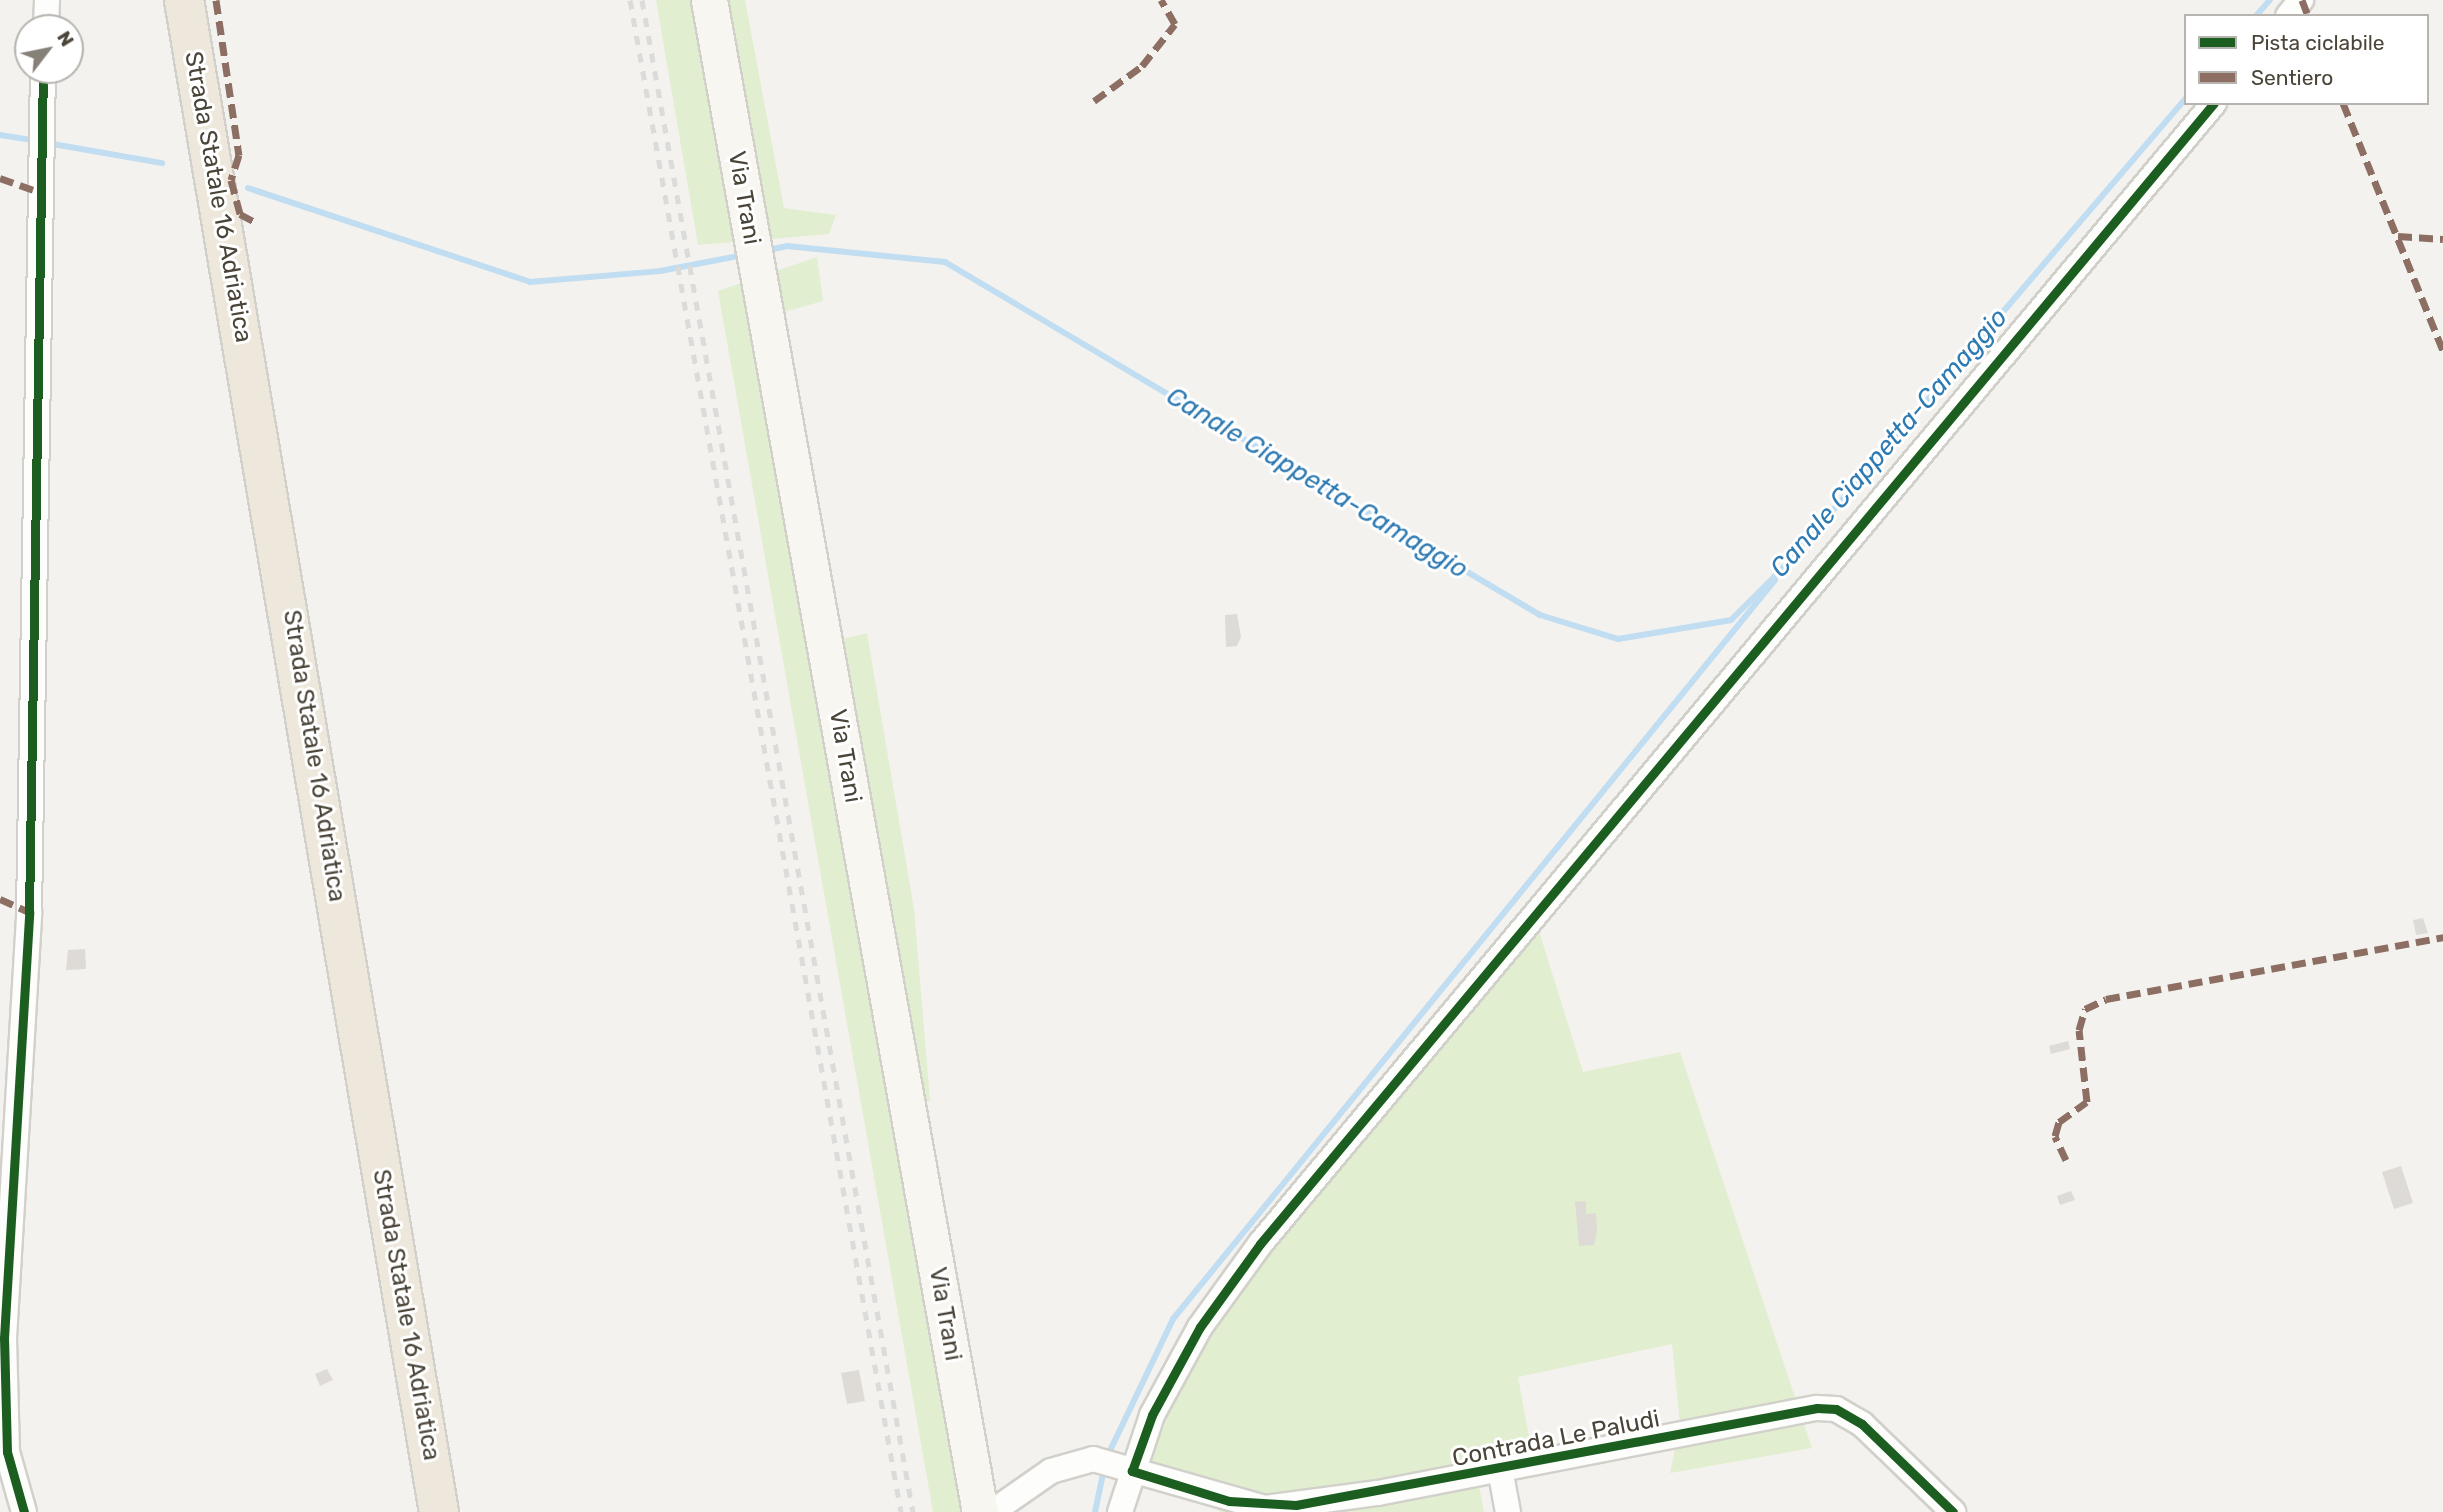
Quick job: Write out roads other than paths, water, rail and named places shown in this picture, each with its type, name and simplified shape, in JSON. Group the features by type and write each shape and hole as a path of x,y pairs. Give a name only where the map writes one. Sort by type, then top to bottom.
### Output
{"highway":[{"name":"Strada Statale 16 Adriatica","path":"164,0 414,1512"},
{"name":"Strada Statale 16 Adriatica","path":"184,0 439,1512"}],"main road":[{"name":"Via Trani","path":"709,0 980,1512"}],"street":[{"path":"2290,14 2301,0"},
{"path":"23,1512 7,1452 4,1338 29,912 42,382 42,84"},
{"path":"1120,1512 1114,1465 1152,1415 1194,1338 1259,1244 2212,105"},
{"name":"Contrada Le Paludi","path":"1114,1465 1265,1508 1836,1409 1862,1424 1953,1512"},
{"path":"992,1512 1051,1471 1114,1465"},
{"path":"1500,1469 1508,1512"}],"waterway":[{"name":"Canale Ciappetta-Camaggio","path":"2258,14 2270,0"},
{"name":"Canale Ciappetta-Camaggio","path":"764,251 787,246 945,262 1540,615 1618,639 1731,620 1787,564 2184,100"},
{"name":"Canale Ciappetta-Camaggio","path":"0,135 36,141"},
{"name":"Canale Ciappetta-Camaggio","path":"47,143 162,163"},
{"name":"Canale Ciappetta-Camaggio","path":"248,188 530,282 660,271 744,255"},
{"path":"1106,1459 1173,1319 1775,580"},
{"path":"1095,1512 1104,1469"}],"railway":[{"path":"630,0 901,1512"},
{"path":"642,0 913,1512"}]}
